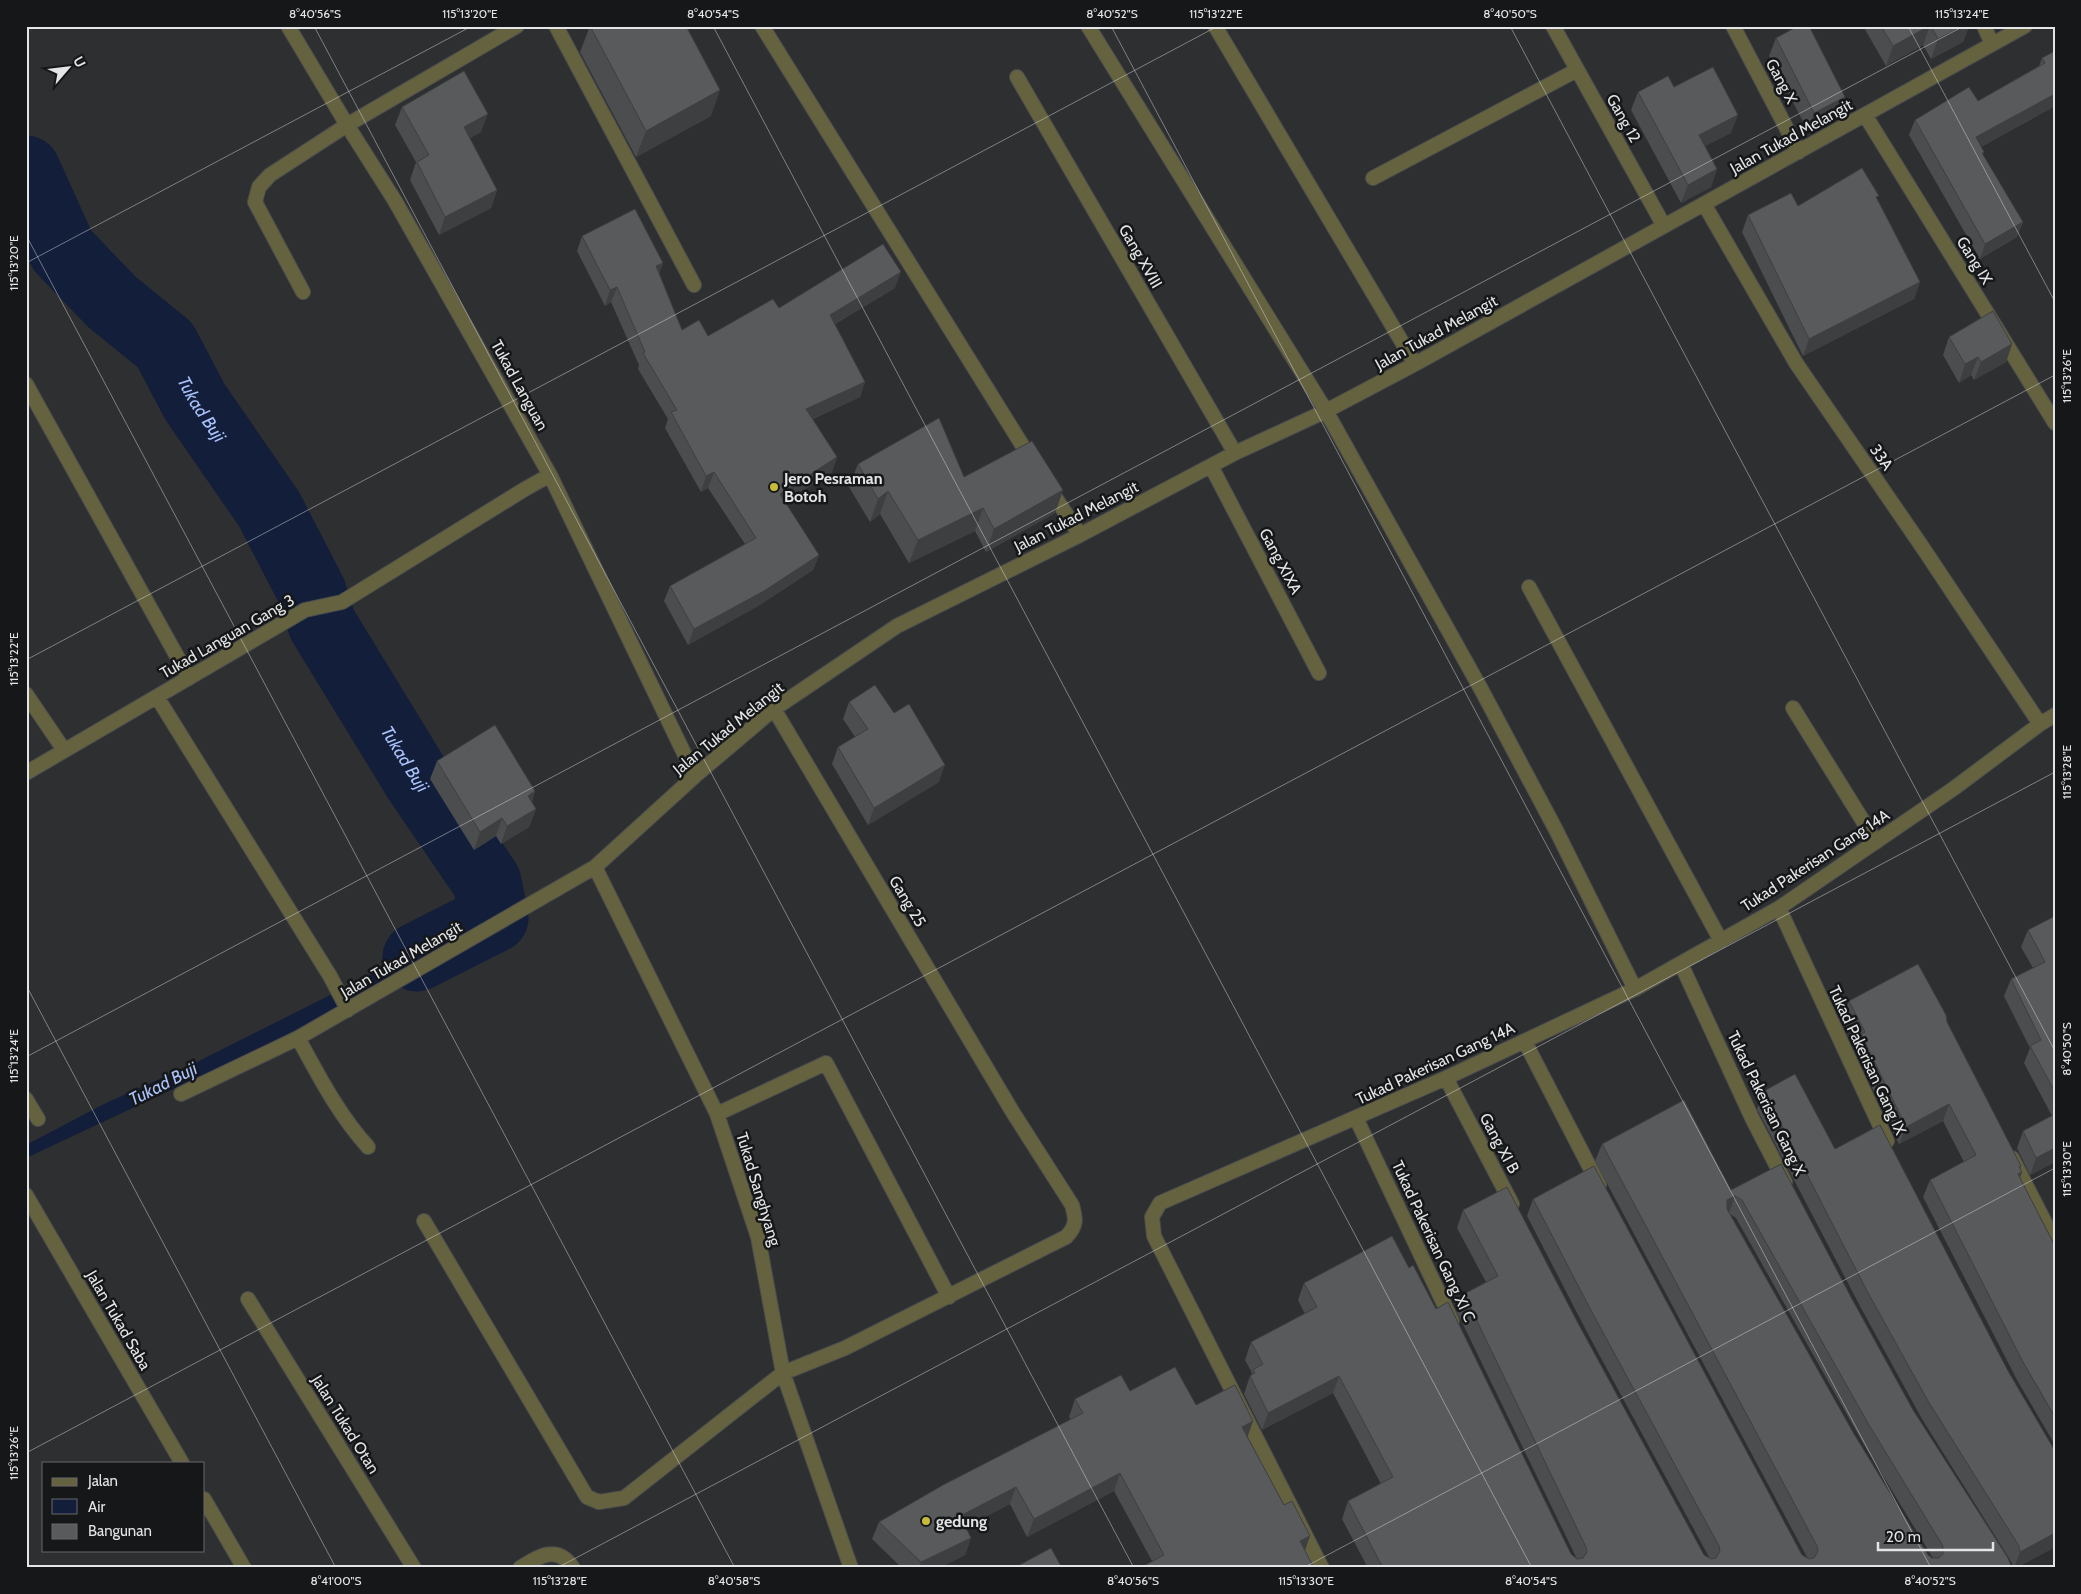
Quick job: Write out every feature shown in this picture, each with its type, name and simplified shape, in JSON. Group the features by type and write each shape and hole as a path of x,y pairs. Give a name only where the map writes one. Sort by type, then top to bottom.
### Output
{"street":[{"name":"Tukad Languan","path":"288,26 346,125 400,209 550,475 695,776"},
{"path":"303,292 256,202 259,187 270,175 346,125 517,26"},
{"path":"556,26 694,285"},
{"path":"762,26 1080,535"},
{"path":"1088,26 1326,411 1485,697 1556,830 1635,989"},
{"path":"1215,26 1415,364"},
{"name":"Gang 12","path":"1553,26 1664,226"},
{"name":"Gang X","path":"1733,26 1799,152"},
{"path":"1984,26 1992,44"},
{"name":"Jalan Tukad Melangit","path":"182,1094 298,1038 595,867 695,776 774,709 897,626 1080,535 1235,453 1326,411 1415,364 2025,26"},
{"path":"1373,178 1577,70"},
{"name":"Gang XVIII","path":"1017,76 1235,453"},
{"name":"Gang IX","path":"1865,115 2055,423"},
{"name":"33A","path":"1704,204 1796,364 1923,548 2040,724"},
{"path":"26,384 189,678"},
{"name":"Gang XIXA","path":"1211,466 1319,672"},
{"name":"Tukad Languan Gang 3","path":"26,773 305,610 342,602 550,475"},
{"path":"1529,587 1722,940"},
{"path":"26,694 64,750"},
{"path":"157,697 330,976 346,1009"},
{"path":"1793,708 1876,842"},
{"name":"Gang 25","path":"774,709 1012,1111 1072,1204 1076,1217 1075,1229 1066,1238 949,1297"},
{"name":"Tukad Pakerisan Gang 14A","path":"1322,1568 1154,1236 1152,1217 1160,1203 1525,1042 1635,989 1681,964 1779,908 1953,789 2040,724 2055,715"},
{"name":"Tukad Sanghyang","path":"595,867 717,1114 758,1237 783,1373 851,1568"},
{"name":"Tukad Pakerisan Gang IX","path":"1779,908 1894,1156"},
{"name":"Tukad Pakerisan Gang X","path":"1681,964 1752,1118 1793,1197"},
{"path":"298,1038 335,1105 351,1129 368,1147"},
{"path":"1525,1042 1605,1196"},
{"path":"424,1221 586,1497 598,1502 624,1498 783,1373 845,1348 949,1297 826,1063 717,1114"},
{"name":"Gang XI B","path":"1446,1078 1517,1215"},
{"path":"26,1099 38,1119"},
{"name":"Tukad Pakerisan Gang XI C","path":"1356,1118 1460,1336"},
{"path":"2005,1145 2055,1242"},
{"name":"Jalan Tukad Saba","path":"26,1195 181,1462"},
{"name":"Jalan Tukad Otan","path":"248,1299 414,1568"},
{"path":"205,1501 244,1568"},
{"path":"520,1568 536,1558 555,1553 567,1558 573,1568"}],"water":[{"path":"513,899 516,909 337,1009 263,1047 26,1158 26,1145 106,1103 195,1063 374,973"}],"building":[{"path":"590,26 686,26 720,90 646,131"},
{"path":"1798,26 1809,26 1845,97 1814,113 1776,38"},
{"path":"1881,26 1929,26 1893,46"},
{"path":"1931,26 1963,26 1938,39"},
{"path":"2055,51 2055,94 1976,137 1984,152 1982,153 2023,222 1985,244 1915,120 1969,87 1978,101 2045,63 2042,58"},
{"path":"1713,67 1738,115 1699,135 1717,169 1688,185 1638,92 1668,76 1674,87"},
{"path":"464,71 488,114 464,127 497,190 445,217 417,162 429,155 402,107"},
{"path":"1862,168 1879,196 1876,197 1920,282 1809,339 1748,215 1791,193 1798,206"},
{"path":"635,209 663,263 656,266 682,330 699,320 708,336 773,299 779,308 883,244 901,272 830,315 865,382 806,409 837,457 780,494 819,555 764,591 694,629 670,586 756,538 714,472 706,476 671,412 677,410 643,353 645,352 617,287 610,290 582,236"},
{"path":"1993,311 2012,344 1981,362 1978,357 1965,364 1949,337"},
{"path":"939,418 964,477 1032,441 1063,490 994,529 983,508 918,540 888,491 878,499 858,464"},
{"path":"875,685 894,713 909,704 945,765 874,808 838,747 868,729 849,702"},
{"path":"495,725 535,791 528,796 536,809 507,826 502,818 480,832 437,761"},
{"path":"2055,916 2055,1092 2030,1046 2041,1040 2011,979 2045,962 2028,930"},
{"path":"1918,964 1946,1015 1947,1022 2021,1166 2019,1167 2022,1172 2018,1174 2055,1246 2055,1417 2023,1362 1930,1180 1976,1155 1949,1104 1906,1127 1861,1034 1865,1032 1849,1001"},
{"path":"1795,1074 1835,1149 1880,1125 2008,1371 2055,1451 2055,1533 2020,1552 2019,1546 1928,1401 1867,1291 1764,1091"},
{"path":"1684,1100 1731,1190 1781,1164 1913,1410 2008,1558 2012,1568 1383,1568 1348,1501 1393,1477 1339,1376 1268,1413 1250,1376 1255,1373 1253,1370 1263,1364 1251,1342 1317,1307 1304,1283 1392,1236 1409,1268 1413,1265 1436,1309 1448,1302 1571,1554 1577,1559 1583,1558 1587,1552 1586,1547 1464,1294 1498,1276 1463,1210 1507,1187 1579,1325 1704,1555 1711,1559 1716,1558 1720,1551 1533,1199 1594,1166 1802,1555 1809,1559 1814,1558 1818,1551 1602,1144","holes":["1735,1196 1742,1200 1869,1425 1943,1546 1943,1554 1939,1558 1932,1558 1928,1555 1854,1434 1727,1209 1727,1200"]},
{"path":"2055,1114 2055,1148 2036,1158 2023,1131"},
{"path":"1175,1367 1196,1405 1235,1385 1253,1421 1242,1427 1284,1505 1292,1501 1310,1536 1300,1541 1314,1568 1140,1568 1164,1555 1120,1473 1034,1519 1016,1487 960,1516 971,1538 921,1562 879,1522 943,1485 1083,1413 1075,1399 1121,1375 1130,1391"},
{"path":"1051,1548 1062,1568 1014,1568"}],"waterway":[{"name":"Tukad Buji","path":"26,170 62,250 112,302 165,345 195,402 269,509 312,592 322,624 418,781 487,882 494,918 417,957"}],"place":[{"name":"Jero Pesraman Botoh","path":"774,487"},
{"name":"gedung","path":"926,1521"}]}
